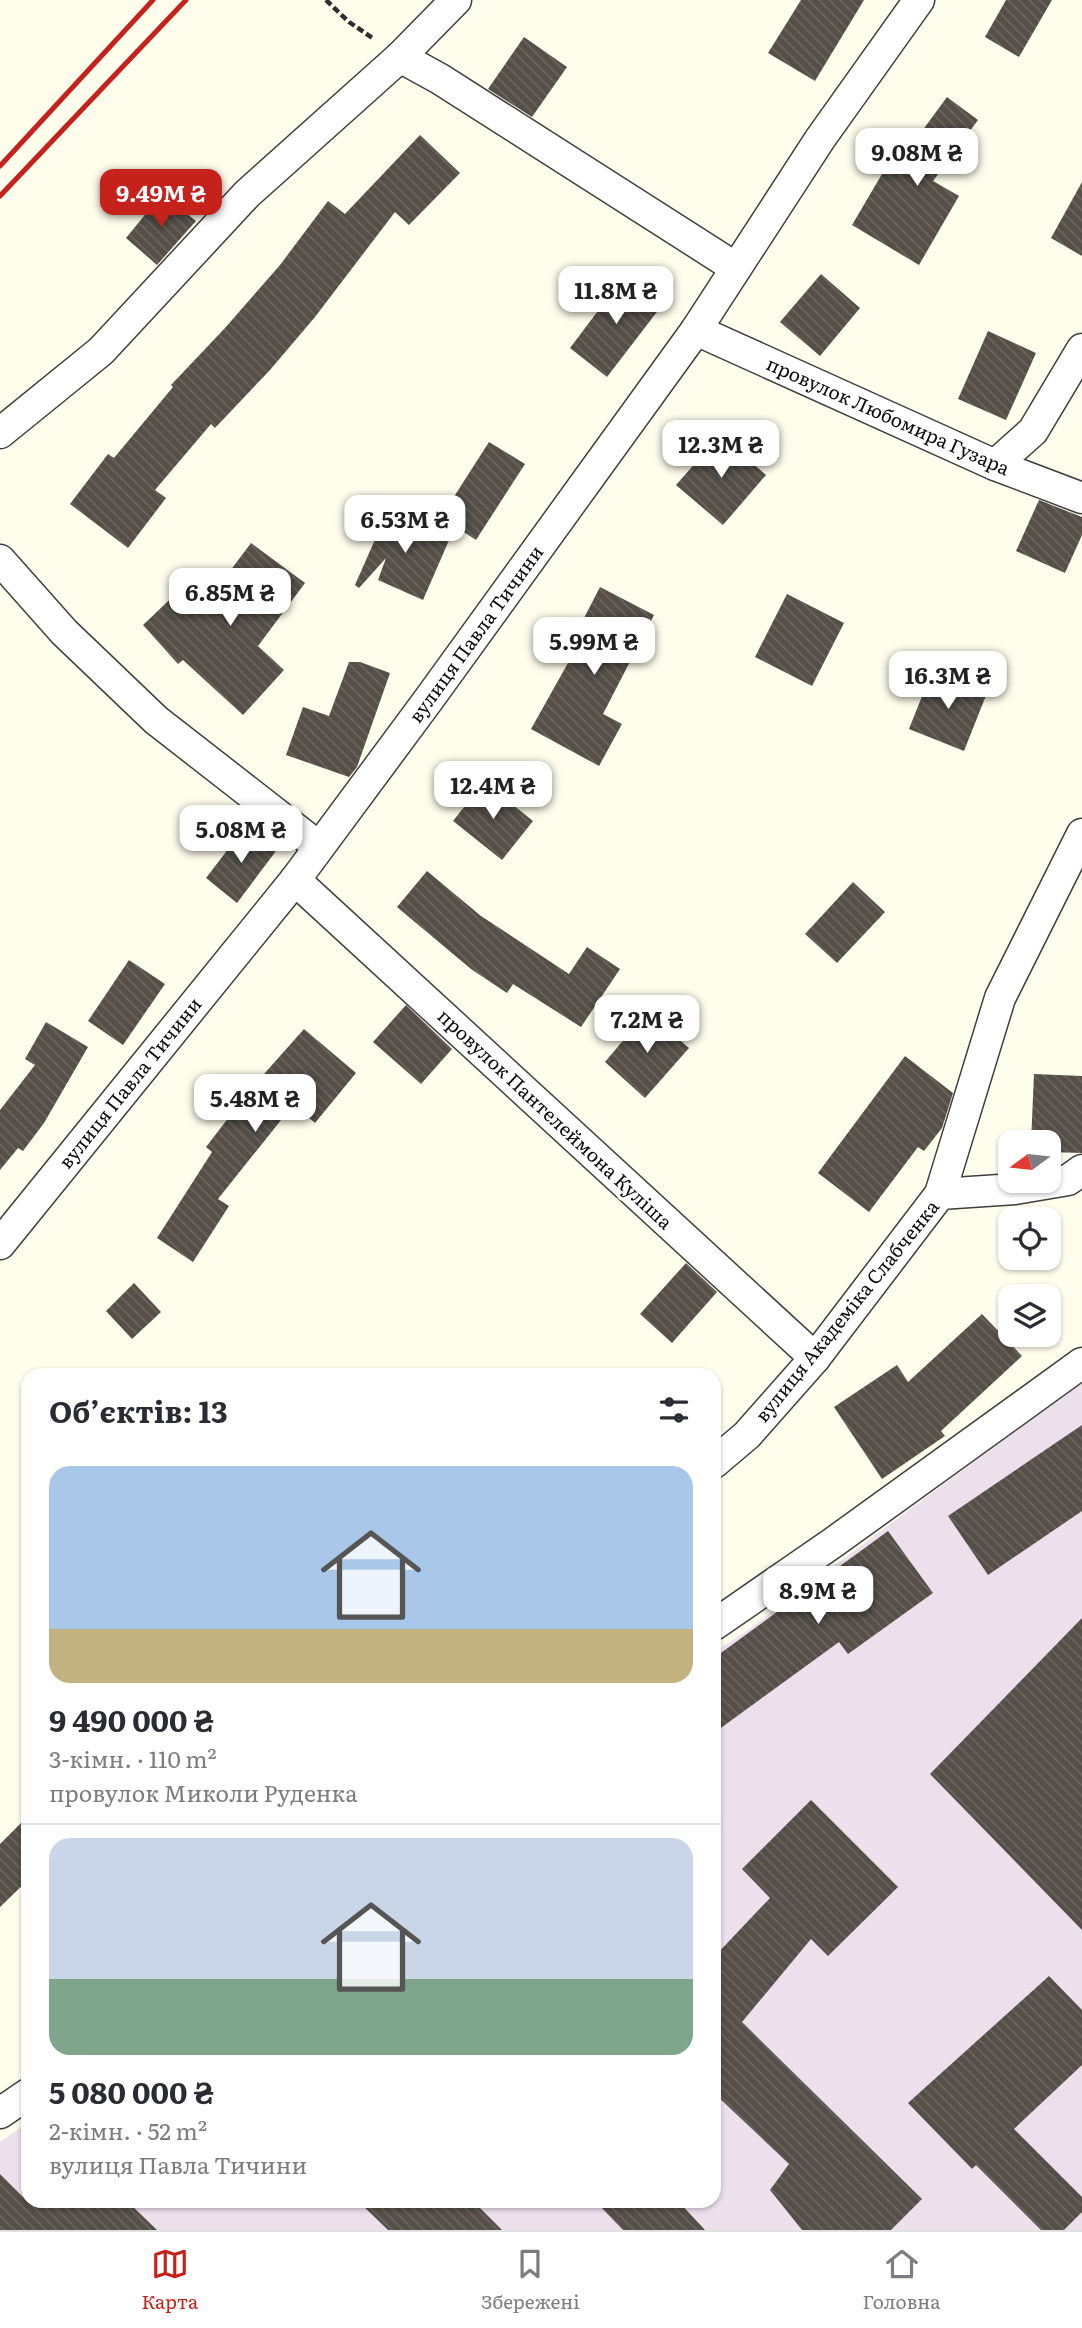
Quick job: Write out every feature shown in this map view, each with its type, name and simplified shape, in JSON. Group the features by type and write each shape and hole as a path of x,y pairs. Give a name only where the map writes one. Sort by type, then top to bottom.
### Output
{"street":[{"path":"0,432 101,351 247,194 400,57 456,0"},
{"name":"вулиця Павла Тичини","path":"0,1244 295,880 437,688 696,330 820,139 919,0"},
{"path":"400,57 440,79 736,268"},
{"name":"провулок Любомира Гузара","path":"696,330 995,465 1082,498"},
{"path":"995,465 1033,431 1082,349"},
{"path":"0,559 64,632 156,720 319,847"},
{"name":"вулиця Академіка Слабченка","path":"721,1457 747,1435 815,1358 940,1194 1000,998 1082,834"},
{"name":"провулок Пантелеймона Куліша","path":"295,880 815,1358"},
{"path":"940,1194 1014,1189 1068,1180 1082,1170"},
{"path":"721,1620 1082,1363"},
{"path":"0,2113 21,2099"}],"path":[{"path":"326,0 349,22 400,57"}],"shaded area":[{"path":"1082,1381 1082,2230 0,2230 0,2142 21,2127 21,2208 721,2208 721,1648"}],"building":[{"path":"801,0 864,0 815,81 768,53"},
{"path":"1006,0 1052,0 1019,57 985,37"},
{"path":"524,37 567,67 532,117 488,89"},
{"path":"947,97 978,120 933,181 959,196 919,265 852,225 892,157 900,161"},
{"path":"420,135 460,173 409,225 395,212 315,317 270,370 215,428 211,424 155,490 166,498 128,548 70,504 108,454 114,458 173,387 171,385 280,265 328,201 345,214"},
{"path":"1082,182 1082,256 1051,238"},
{"path":"162,194 196,221 157,265 126,238"},
{"path":"821,274 860,308 820,356 780,322"},
{"path":"625,275 663,304 607,377 570,348"},
{"path":"988,331 1036,353 1006,420 958,399"},
{"path":"720,435 766,475 723,525 676,485"},
{"path":"489,442 525,464 476,540 441,517"},
{"path":"1039,500 1082,517 1082,535 1065,573 1016,551"},
{"path":"388,510 450,538 423,600 378,580 386,558 359,588 355,585"},
{"path":"251,543 305,583 258,646 284,670 243,715 183,660 178,664 143,625 184,586 203,607"},
{"path":"600,587 654,615 603,714 622,724 599,766 531,729 573,654 567,651"},
{"path":"787,594 844,623 812,686 755,657"},
{"path":"349,662 360,662 390,673 357,767 349,777 286,755 303,707 329,716"},
{"path":"932,671 987,693 964,751 909,729"},
{"path":"484,782 533,821 502,860 453,821"},
{"path":"245,827 276,851 237,903 206,878"},
{"path":"427,871 481,916 569,974 587,947 620,969 581,1027 513,984 507,993 471,969 397,907"},
{"path":"853,882 885,912 837,963 805,934"},
{"path":"129,960 165,984 123,1045 88,1021"},
{"path":"406,1005 452,1049 421,1084 373,1042"},
{"path":"647,1012 689,1048 645,1098 605,1062"},
{"path":"46,1022 88,1047 44,1123 23,1151 18,1148 0,1170 0,1110 35,1065 25,1059"},
{"path":"304,1029 356,1073 315,1123 293,1105 218,1199 229,1206 193,1262 157,1238 212,1152 206,1147 249,1091"},
{"path":"905,1056 953,1093 942,1128 924,1151 918,1147 869,1212 818,1173"},
{"path":"1034,1074 1082,1076 1082,1153 1061,1152 1061,1130 1032,1130"},
{"path":"686,1263 717,1292 672,1343 640,1314"},
{"path":"134,1283 161,1312 132,1339 106,1311"},
{"path":"982,1314 998,1331 998,1347 1013,1347 1022,1356 941,1431 945,1436 882,1479 834,1407 897,1365 908,1382"},
{"path":"1082,1425 1082,1511 988,1575 948,1516"},
{"path":"888,1531 933,1593 848,1654 839,1642 721,1728 721,1653"},
{"path":"1082,1618 1082,1930 930,1774"},
{"path":"811,1800 898,1887 828,1956 811,1939 742,2022 922,2199 891,2230 802,2230 770,2190 789,2164 721,2100 721,1950 770,1898 742,1869"},
{"path":"21,1823 21,1887 0,1907 0,1844"},
{"path":"1049,1976 1082,2010 1082,2065 1014,2129 1082,2197 1082,2212 1064,2230 1041,2230 976,2165 972,2169 908,2103"},
{"path":"0,2174 21,2195 21,2208 134,2208 157,2230 0,2230"},
{"path":"365,2208 480,2208 502,2230 388,2230"},
{"path":"602,2208 685,2208 705,2230 623,2230"}],"railway":[{"path":"0,166 153,0"},
{"path":"0,196 186,0"}]}
